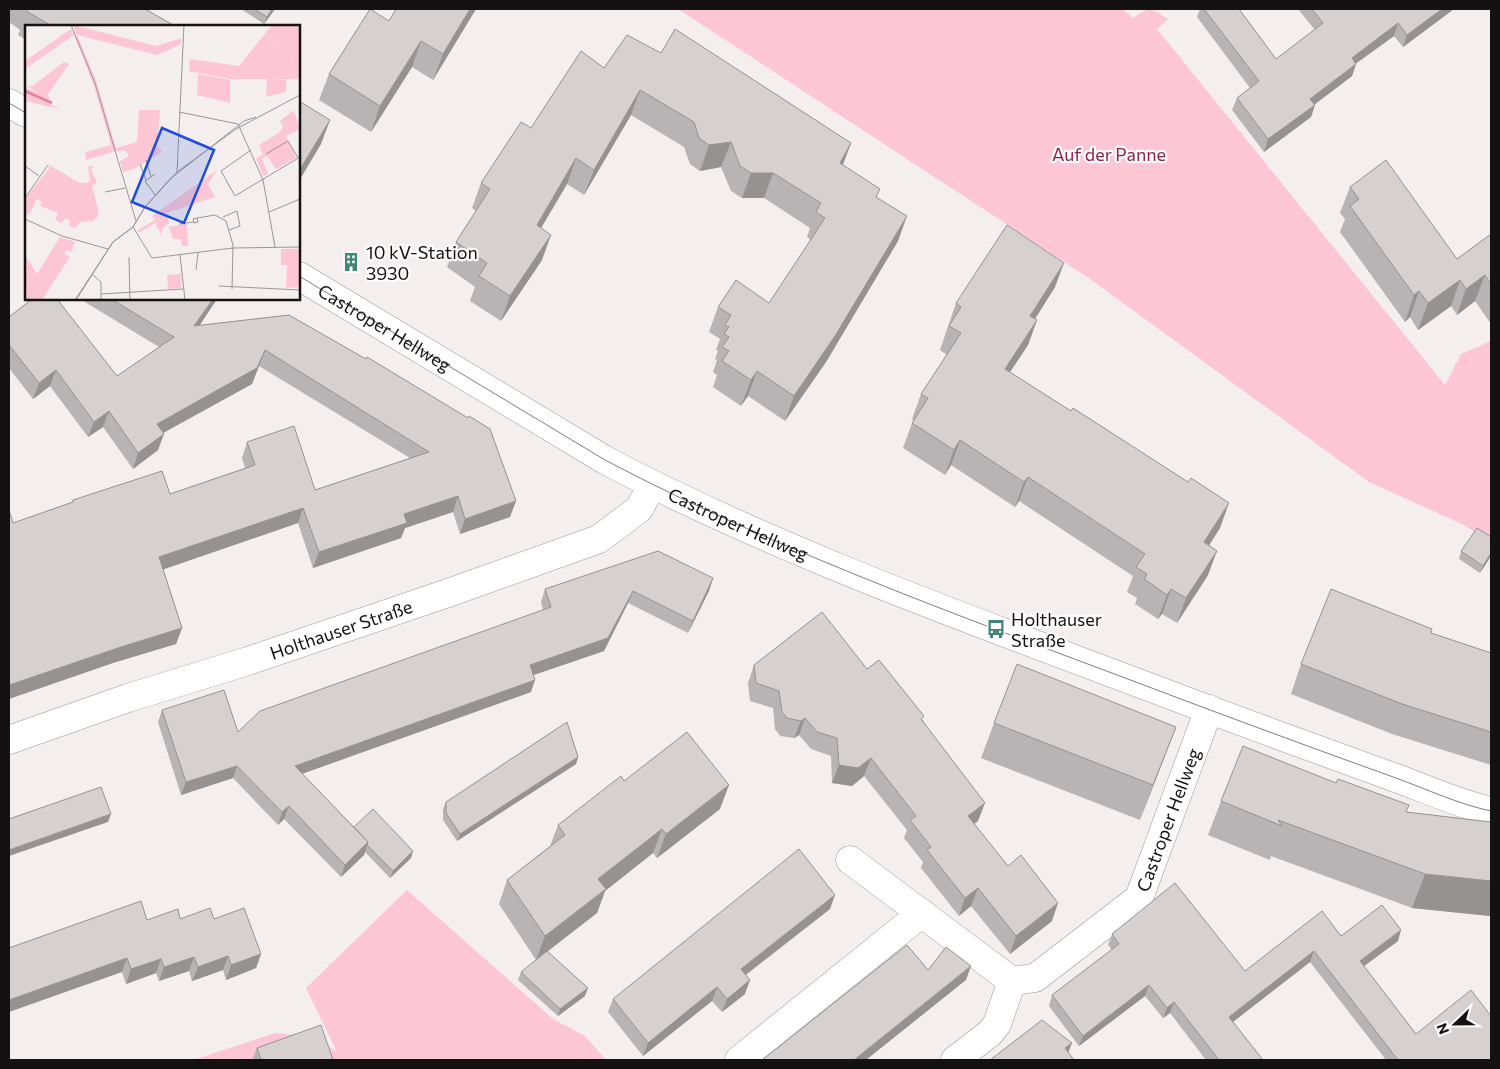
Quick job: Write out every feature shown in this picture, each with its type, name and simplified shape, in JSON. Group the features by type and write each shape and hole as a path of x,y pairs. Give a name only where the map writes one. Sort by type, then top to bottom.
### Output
{"street":[{"path":"9,103 25,112"},
{"name":"Castroper Hellweg","path":"300,277 583,447 652,485 835,566 1209,710 1491,812"},
{"name":"Holthauser Straße","path":"9,740 128,698 438,596 599,539 639,509 652,485"},
{"name":"Castroper Hellweg","path":"1012,981 1035,978 1139,898 1209,710"},
{"path":"850,860 1012,981 997,1024 990,1033 955,1060"},
{"path":"739,1060 922,913"}],"green space":[{"name":"Auf der Panne","path":"678,9 1123,9 1133,18 1148,10 1158,12 1168,19 1157,29 1445,385 1461,354 1491,341 1491,542 1464,525 1369,482 1090,279"},
{"path":"407,890 553,1019 585,1036 606,1060 193,1060 275,1033 315,1037 337,1052 306,988"}],"building":[{"path":"28,9 145,9 173,25 50,25 26,11"},
{"path":"254,9 272,9 267,17"},
{"path":"370,9 389,21 396,9 470,9 443,54 421,41 380,106 329,74"},
{"path":"1204,9 1239,9 1276,59 1323,23 1312,9 1442,9 1407,35 1398,23 1352,58 1356,64 1310,99 1315,105 1268,139 1237,98 1259,81"},
{"path":"675,29 851,143 840,163 880,189 876,197 907,216 835,336 794,396 757,371 751,380 722,361 729,351 722,347 729,337 724,334 729,327 725,325 731,315 718,307 736,280 769,303 825,218 816,212 821,203 773,173 751,173 740,166 731,142 709,145 699,138 694,122 640,90 594,170 576,158 537,225 551,235 510,296 479,276 487,263 456,242 490,189 481,183 521,122 531,128 581,51 604,68 627,35 661,53"},
{"path":"300,102 330,120 300,169"},
{"path":"1386,160 1457,259 1491,234 1491,284 1485,275 1466,289 1460,280 1428,303 1419,291 1414,295 1350,206 1359,199 1350,187"},
{"path":"1007,225 1064,263 1030,316 1037,320 1005,369 1071,411 1073,408 1188,482 1191,478 1229,503 1204,542 1217,551 1186,598 1171,589 1167,595 1144,579 1147,574 1136,567 1145,554 1028,477 1024,482 960,440 954,450 912,423 928,398 921,394 961,333 949,326 961,307 956,303"},
{"path":"31,300 58,300 117,376 174,337 113,300 212,300 194,326 289,315 366,359 367,357 468,418 469,416 490,429 516,501 465,519 458,496 404,514 407,523 319,552 303,508 159,557 182,628 9,685 9,510 13,523 73,502 73,500 162,471 170,494 255,465 247,442 294,426 315,490 429,452 265,350 257,368 157,424 164,434 138,453 109,411 94,422 56,370 39,383 9,345 9,317"},
{"path":"1477,528 1491,537 1491,553 1483,566 1461,551"},
{"path":"658,551 713,578 693,621 633,591 608,638 530,665 535,680 295,766 368,842 345,865 289,806 282,812 237,766 186,782 162,710 224,690 238,732 260,711 551,607 545,589"},
{"path":"1331,589 1432,629 1431,633 1491,653 1491,732 1402,704 1301,664"},
{"path":"822,612 867,669 879,660 924,716 921,719 985,803 968,816 1008,866 1021,855 1058,903 1016,936 978,888 965,898 927,850 931,847 910,820 916,816 871,758 858,768 839,765 837,738 817,732 805,718 801,721 787,718 782,712 779,691 756,683 754,665"},
{"path":"1017,664 1176,727 1153,785 994,723"},
{"path":"567,722 578,757 460,834 446,813 446,802"},
{"path":"687,732 729,785 666,834 662,829 598,879 606,889 545,936 507,880 565,835 558,825 621,776 624,781"},
{"path":"1243,746 1336,783 1338,779 1409,805 1406,812 1491,822 1491,881 1425,874 1278,820 1282,826 1221,801"},
{"path":"101,787 111,814 9,850 9,819"},
{"path":"373,809 413,851 393,871 367,845 368,842 354,827"},
{"path":"799,849 835,895 741,969 750,980 727,999 717,987 648,1043 613,999"},
{"path":"1175,883 1245,971 1322,911 1341,936 1382,905 1401,930 1360,961 1416,1034 1471,990 1491,1016 1491,1060 1398,1060 1314,951 1229,1017 1263,1060 1219,1060 1174,1002 1167,1008 1149,985 1083,1036 1052,995 1119,944 1112,934"},
{"path":"141,901 147,920 178,909 180,919 210,908 214,919 244,908 261,954 231,965 228,956 198,967 194,957 164,967 161,959 131,969 127,958 9,1000 9,948"},
{"path":"907,945 928,970 946,947 971,966 854,1060 762,1060"},
{"path":"547,951 588,988 560,1009 521,972"},
{"path":"1042,1020 1072,1043 1065,1048 1074,1060 990,1060"},
{"path":"321,1025 333,1060 261,1060 257,1048"}],"tram line":[{"path":"9,103 25,112"},
{"path":"300,277 605,460 676,496 748,529 895,591 970,620 1468,805 1491,811"}],"place":[{"name":"10 kV-Station 3930","path":"351,262"},
{"name":"Holthauser Straße","path":"996,629"}]}
